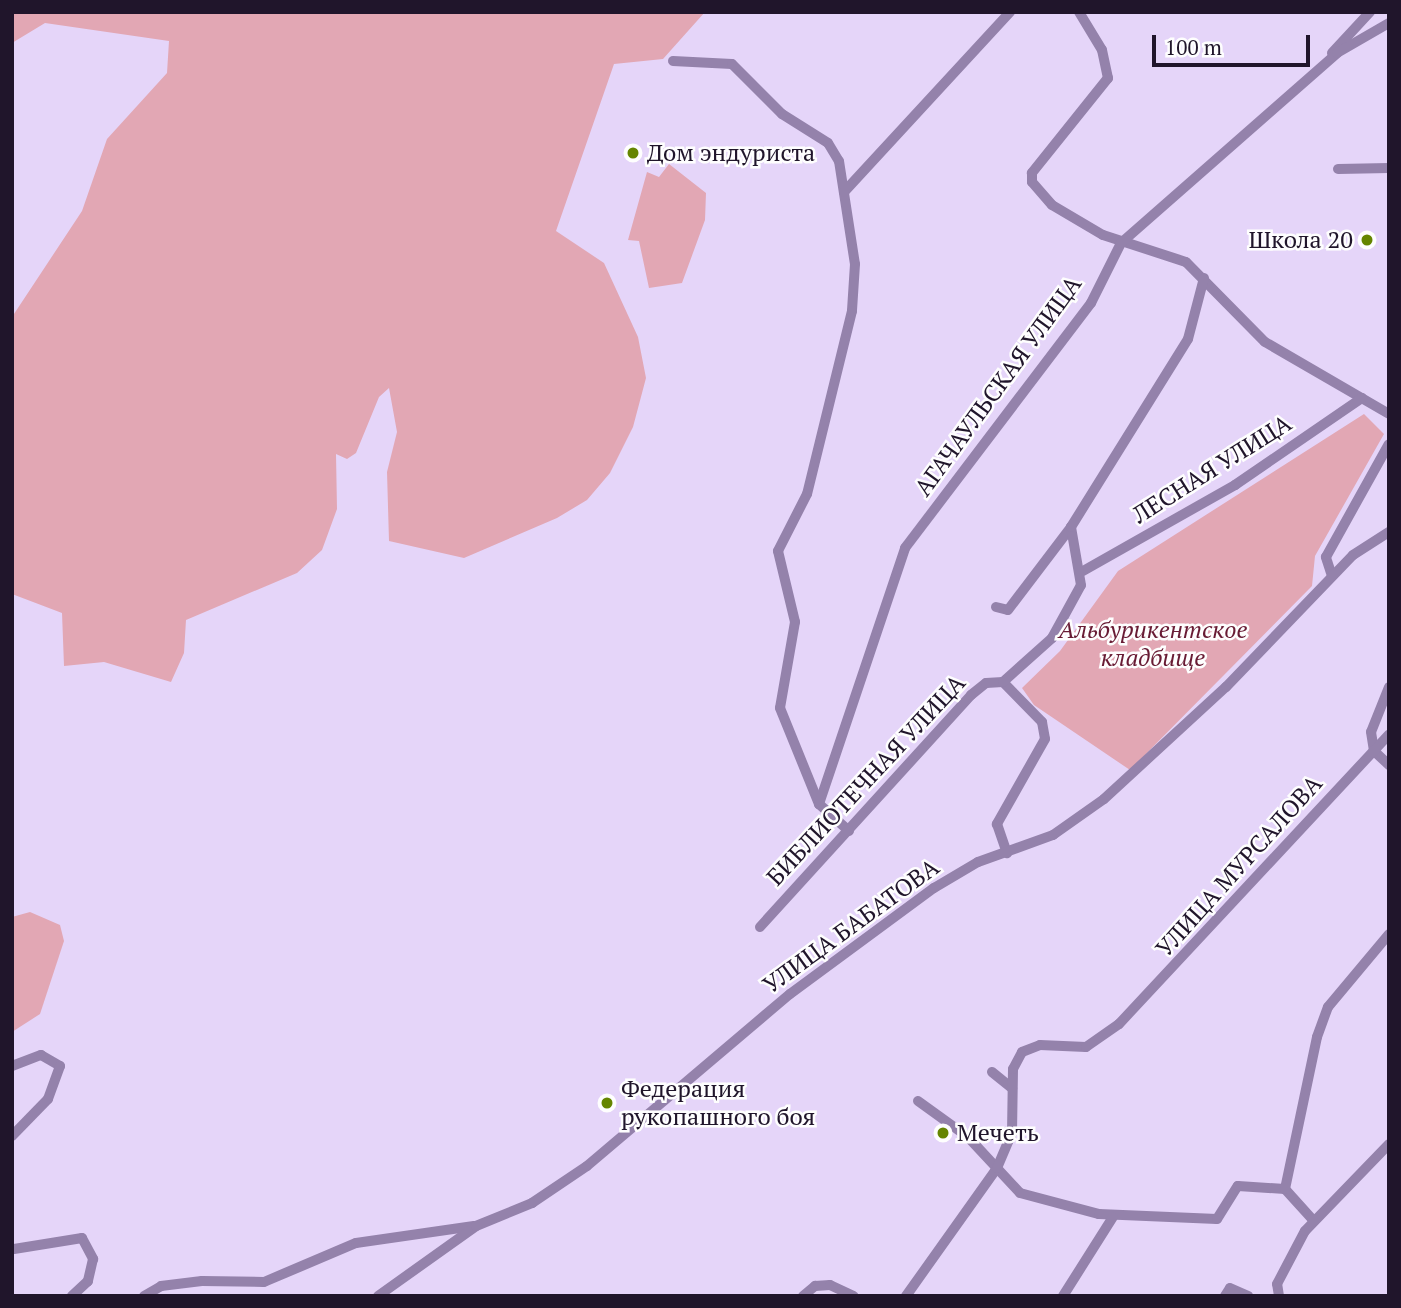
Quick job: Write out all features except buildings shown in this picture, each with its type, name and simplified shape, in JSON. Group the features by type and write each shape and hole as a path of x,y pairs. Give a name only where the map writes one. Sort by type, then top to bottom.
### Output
{"street":[{"path":"844,192 1010,12"},
{"path":"1079,12 1102,50 1108,78 1031,178 1052,205 1121,243 1158,248 1204,278 1265,342 1389,414"},
{"name":"АГАЧАУЛЬСКАЯ УЛИЦА","path":"1322,68 1370,12"},
{"name":"АГАЧАУЛЬСКАЯ УЛИЦА","path":"819,804 905,548 1091,303 1121,243 1322,68 1389,23"},
{"path":"673,61 732,64 782,114 828,144 839,160 855,264 852,311 807,494 778,551 795,622 780,708 819,804 849,831"},
{"path":"1338,169 1389,168"},
{"path":"996,607 1008,610 1071,527 1188,339 1204,278"},
{"name":"ЛЕСНАЯ УЛИЦА","path":"1083,571 1235,485 1362,398"},
{"path":"1332,576 1326,557 1389,444"},
{"path":"1071,527 1083,571"},
{"name":"УЛИЦА БАБАТОВА","path":"378,1296 476,1226 532,1203 587,1166 790,994 900,911 978,862 1053,835 1104,799 1332,576 1389,532"},
{"name":"БИБЛИОТЕЧНАЯ УЛИЦА","path":"760,928 971,695 986,683 1003,682 1052,638 1076,599 1083,571"},
{"path":"1003,682 1042,722 1045,739 997,824 1007,853"},
{"path":"1389,687 1371,732 1374,751 1389,765"},
{"name":"УЛИЦА МУРСАЛОВА","path":"1012,1088 1022,1052 1040,1045 1086,1047 1119,1024 1389,734"},
{"path":"1285,1189 1328,1007 1389,934"},
{"path":"12,1066 41,1055 60,1066 48,1098 12,1136"},
{"path":"906,1296 997,1168 1012,1133 1012,1088 992,1072"},
{"path":"918,1101 997,1168 1020,1193 1113,1217 1217,1219 1238,1186 1285,1189 1313,1220"},
{"path":"1279,1296 1277,1284 1313,1220 1389,1144"},
{"path":"1063,1296 1113,1217"},
{"path":"144,1296 191,1283 264,1282 356,1244 476,1226"},
{"path":"13,1249 82,1238 93,1259 88,1281 72,1296"},
{"path":"803,1296 823,1285 854,1296"},
{"path":"1224,1296 1230,1288 1248,1296"}],"green space":[{"path":"12,12 705,12 663,59 614,64 556,231 604,263 638,337 646,378 633,427 610,473 587,500 557,518 464,558 389,541 387,472 397,432 389,388 379,397 356,453 347,459 336,454 337,509 322,550 297,573 186,620 184,653 171,682 104,662 64,666 62,613 12,594 12,317 82,211 107,139 167,73 169,41 45,23 12,43"},
{"path":"669,164 706,193 705,220 682,283 649,288 639,241 628,240 647,172 659,177"},
{"name":"Альбурикентское кладбище","path":"1364,414 1384,434 1315,556 1312,586 1130,770 1034,705 1022,688 1060,651 1118,571"},
{"path":"30,912 60,925 64,941 40,1014 12,1032 12,917"}],"place":[{"name":"Дом эндуриста","path":"633,153"},
{"name":"Школа 20","path":"1367,240"},
{"name":"Федерация рукопашного боя","path":"607,1103"},
{"name":"Мечеть","path":"943,1133"}]}
